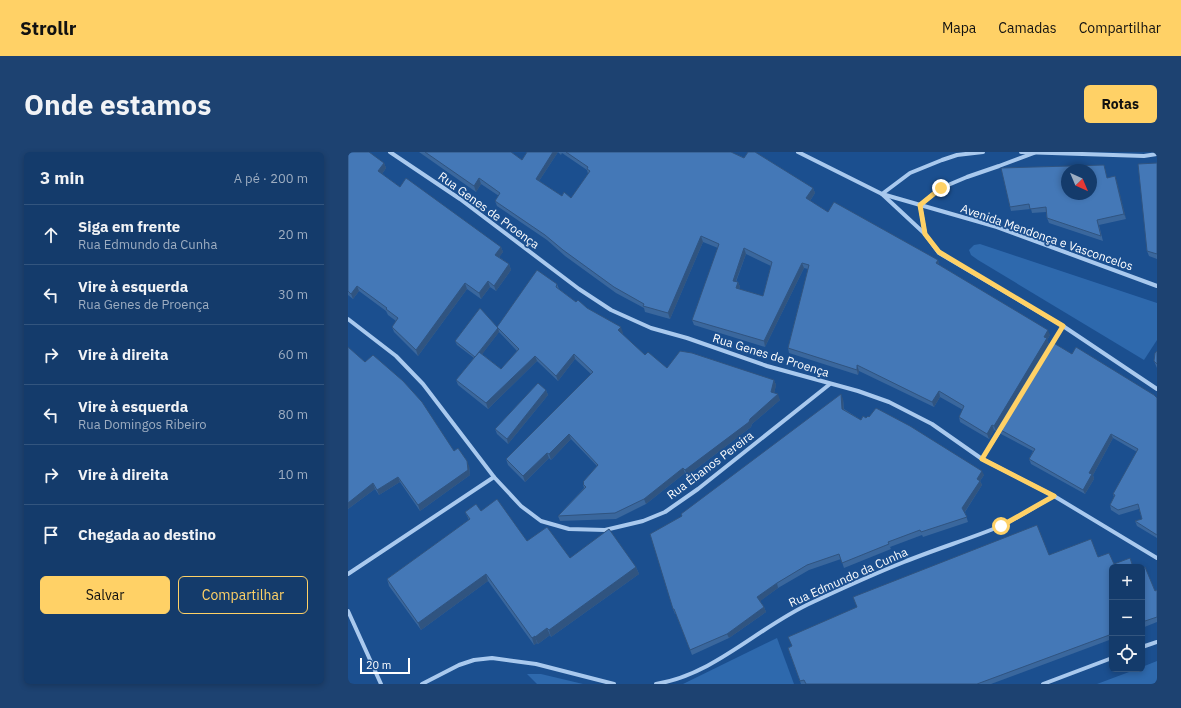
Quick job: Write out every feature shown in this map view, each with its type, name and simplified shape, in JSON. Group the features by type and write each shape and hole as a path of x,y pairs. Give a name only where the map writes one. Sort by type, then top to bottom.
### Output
{"street":[{"name":"Rua Genes de Proença","path":"390,152 460,199 579,289 611,310 651,328 687,338 767,366 858,391 889,402 932,424 982,459 1054,496 1157,558"},
{"name":"Avenida Mendonça e Vasconcelos","path":"798,152 882,194 997,227 1157,286"},
{"path":"983,152 957,155 910,173 882,194 925,234 939,252 1063,326 1157,389"},
{"path":"1021,152 1144,156 1157,154"},
{"path":"925,234 920,205 941,188 967,176 1000,166 1034,152"},
{"name":"Rua Ébanos Pereira","path":"348,320 396,356 423,384 494,477 521,506 541,521 568,529 605,530 643,521 665,512 698,489 830,384"},
{"path":"348,574 494,477"},
{"name":"Rua Edmundo da Cunha","path":"656,684 669,682 709,665 743,645 781,618 812,602 904,562 1001,526 1054,496"},
{"path":"348,611 381,684"},
{"path":"1145,646 1157,642"},
{"path":"422,684 458,665 474,660 492,658 536,664 614,684"},
{"path":"1043,684 1109,659"}],"lane":[{"path":"1047,353 1063,326"},
{"path":"982,459 1002,427"}],"shaded area":[{"path":"980,244 1157,303 1157,340 1144,360 978,260 971,255 969,250 974,245"},
{"path":"777,638 794,684 683,684"},
{"path":"1157,661 1157,684 1097,684 1129,672 1145,672 1145,666"},
{"path":"527,674 541,674 583,684 537,684"}],"building":[{"path":"348,152 369,152 384,163 378,171 400,187 406,178 501,247 495,255 509,264 494,286 488,281 479,293 465,283 416,350 392,327 398,318 386,309 387,308 357,286 351,294 348,291"},
{"path":"425,152 511,152 522,160 527,152 553,152 536,179 562,196 564,192 571,198 590,171 587,169 588,167 566,152 731,152 744,158 748,152 755,152 813,188 806,198 828,212 834,202 938,260 936,263 1048,330 1044,337 1047,338 994,426 992,425 987,434 959,417 964,406 939,391 932,402 857,365 857,370 788,348 809,265 802,263 764,341 692,320 719,244 701,236 668,313 643,306 644,304 614,287 545,235 495,201 500,193 479,178 474,186","holes":["744,248 772,262 763,296 736,288 738,282 733,281"]},
{"path":"1157,163 1157,254 1147,251 1138,164"},
{"path":"1097,165 1104,165 1107,178 1115,176 1124,214 1097,220 1101,236 1047,218 1046,207 1030,209 1029,204 1010,207 1001,168 1061,166 1061,200 1097,200"},
{"path":"537,270 557,284 556,287 576,302 578,300 587,308 621,327 618,330 645,355 648,352 667,368 680,351 692,353 774,380 771,392 778,394 750,419 749,422 685,470 683,468 644,499 615,513 558,516 586,487 583,482 598,465 569,434 549,454 547,453 523,476 506,459 593,372 574,354 556,376 535,356 486,403 456,380 479,352 501,369 519,349 497,327"},
{"path":"480,308 498,328 475,357 455,341"},
{"path":"1052,342 1072,354 1076,347 1157,398 1157,535 1135,521 1142,519 1138,504 1118,510 1110,505 1115,495 1113,494 1138,449 1111,434 1089,473 1092,474 1083,490 1029,459 1035,449 999,429"},
{"path":"348,347 365,362 373,355 403,381 422,402 454,451 458,448 467,461 468,470 418,505 398,477 377,490 373,483 348,503"},
{"path":"1157,351 1157,364 1154,361 1155,353"},
{"path":"538,383 546,390 507,439 495,429"},
{"path":"841,394 842,409 861,420 863,416 866,418 868,416 869,417 876,408 910,426 982,471 977,479 980,481 962,508 967,517 921,532 920,530 888,542 889,544 842,563 839,554 807,565 757,597 764,607 727,634 690,650 673,609 650,534 682,516 681,514"},
{"path":"497,499 527,541 547,527 570,558 609,529 636,567 549,630 547,628 532,638 486,574 418,623 387,579 470,519 465,512 476,504 481,511"},
{"path":"1037,525 1049,555 1091,539 1098,557 1109,553 1114,564 1109,564 1109,635 977,684 806,684 804,680 800,681 788,648 792,646 788,637 857,607 853,597"},
{"path":"1130,558 1132,564 1114,564"},
{"path":"1145,567 1155,591 1157,590 1157,617 1145,621"}],"route":[{"path":"941,188 920,205 925,234 939,252 1063,326 982,459 1054,496 1001,526"}]}
